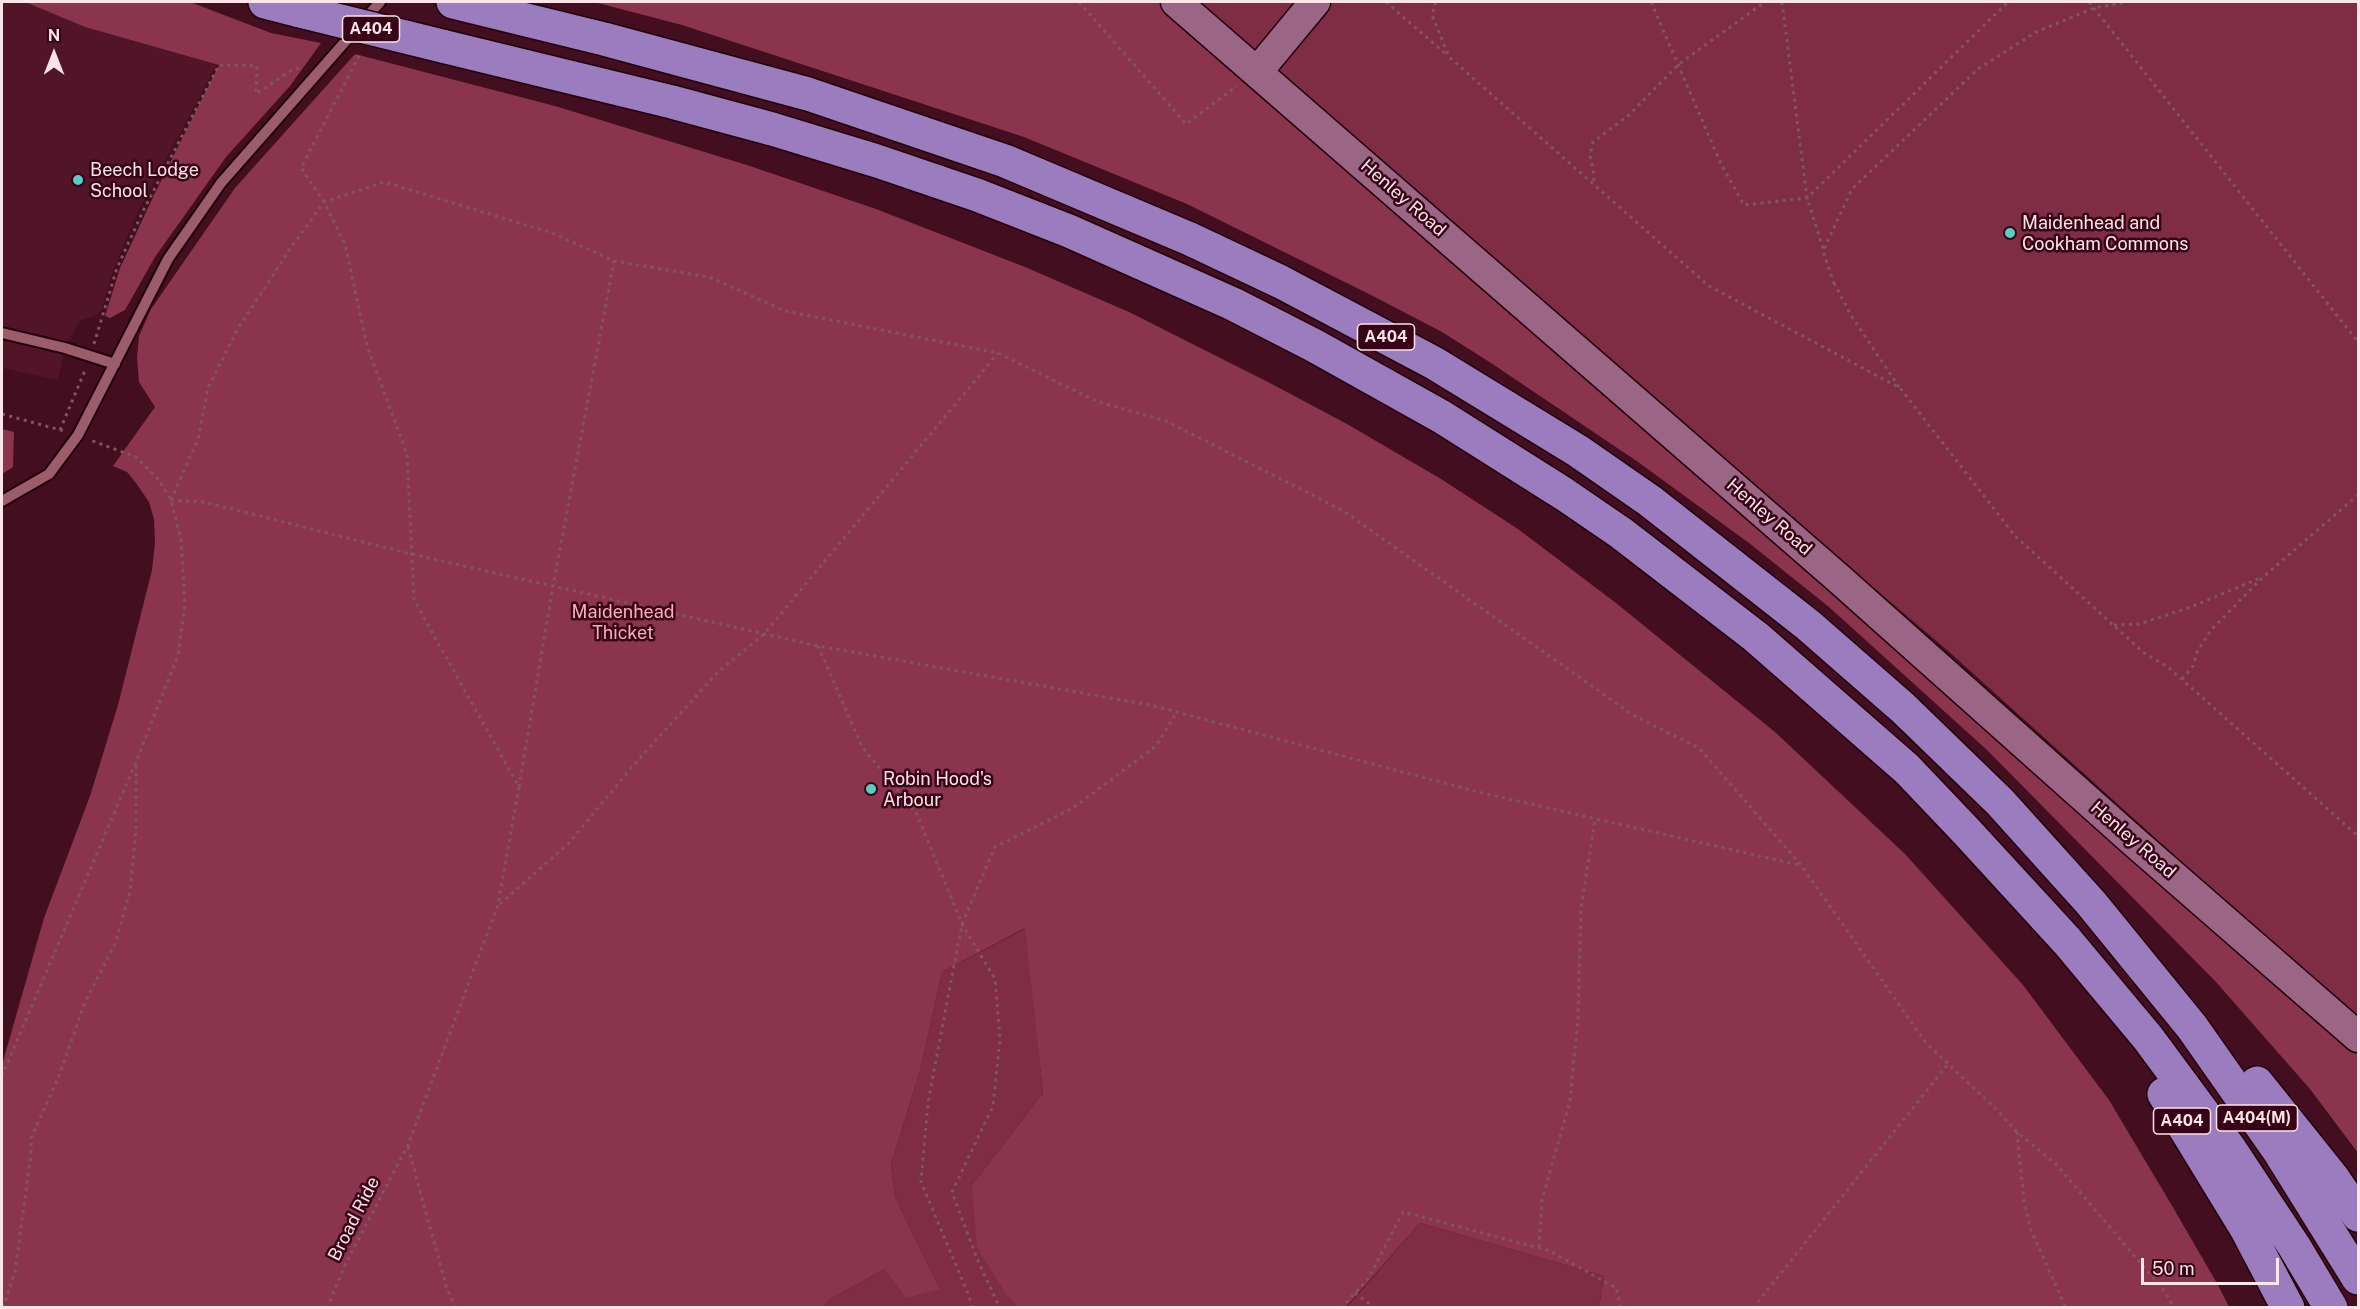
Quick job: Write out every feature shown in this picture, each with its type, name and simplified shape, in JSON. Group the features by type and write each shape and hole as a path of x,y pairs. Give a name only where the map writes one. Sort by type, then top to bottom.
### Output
{"highway":[{"name":"A404","path":"265,2 672,102 772,129 977,195 1145,264 1233,304 1315,346 1442,417 1564,494 1700,592 1907,769 2067,941 2192,1137 2247,1230 2288,1308"},
{"name":"A404","path":"456,2 808,94 1005,161 1190,238 1312,298 1434,363 1578,451 1711,547 1809,625 1904,708 2000,802 2091,903 2143,966 2234,1056 2333,1178 2358,1215"},
{"name":"A404(M)","path":"2067,941 2148,1038 2192,1097 2268,1206 2331,1308"},
{"name":"A404(M)","path":"2143,966 2233,1083 2316,1208 2358,1278"}],"street":[{"name":"Henley Road","path":"1176,2 1829,569 2132,840 2358,1037"},
{"path":"1257,72 1315,2"}],"lane":[{"path":"2,501 49,474 78,435 168,259 221,183 380,2"},
{"path":"2,333 115,364"}],"path":[{"path":"1079,2 1186,124 1257,72"},
{"path":"1386,2 1709,286 1900,388"},
{"path":"1436,2 1432,15 1449,57"},
{"path":"1651,2 1680,64 1720,164 1744,206 1807,198 2008,2"},
{"path":"1594,183 1590,156 1593,142 1629,115 1680,64 1765,2"},
{"path":"1782,2 1807,198 1834,284"},
{"path":"2089,2 2358,342"},
{"path":"2127,2 2094,8 2036,32 1978,69 1852,189 1823,251 1834,284 1852,317 1900,388 2015,536 2144,653 2168,667 2358,836"},
{"path":"60,430 91,356 117,268 143,211 219,65 257,66 256,94 292,70 331,58 362,52 301,168 324,202 345,244 367,346 407,454 414,600 519,787"},
{"path":"171,500 198,439 208,388 237,330 290,249 324,202 384,182 552,233 614,261 709,278 785,310 998,352 1096,401 1166,421 1342,510 1633,715 1699,748 1801,866 1926,1043 2017,1132 2056,1164 2166,1293 2174,1308"},
{"name":"Broad Ride","path":"327,1308 345,1265 408,1145 498,905 553,586 614,261"},
{"path":"498,905 568,844 638,760 718,672 764,634 998,352"},
{"path":"2,414 78,435 136,457 159,480 171,500 181,539 185,605 178,655 136,762 2,1076"},
{"path":"2182,680 2193,666 2197,652 2211,630 2262,578 2358,495"},
{"path":"171,500 204,502 411,554 818,646 1150,705 1467,789 1801,866"},
{"path":"2114,625 2139,624 2191,607 2262,578"},
{"path":"818,646 862,747 916,812 962,924 995,979 1000,1039 993,1106 952,1192 978,1261 1000,1308"},
{"path":"972,1308 921,1182 928,1102 962,924 995,847 1073,808 1138,760 1156,746 1177,712"},
{"path":"3,1308 15,1272 31,1154 31,1138 86,1002 115,944 130,892 136,830 136,762"},
{"path":"1539,1248 1542,1200 1570,1101 1578,1018 1581,908 1596,819"},
{"path":"1753,1308 1948,1064"},
{"path":"2017,1132 2024,1202 2031,1230 2066,1308"},
{"path":"408,1145 447,1288 456,1308"},
{"path":"1341,1308 1368,1279 1402,1212 1550,1251 1616,1288 1621,1308"},
{"path":"1355,1293 1375,1308"}],"shaded area":[{"name":"Beech Lodge School","path":"2,2 25,2 85,27 217,64 138,212 114,268 101,311 93,317 81,320 70,337 65,348 58,380 2,368"},
{"path":"1197,2 2358,2 2358,1021 1947,650 1647,396"},
{"path":"1026,928 1043,1093 972,1185 1008,1297 1017,1307 822,1308 830,1299 885,1269 940,1289 895,1197 891,1165 921,1067 942,972"},
{"path":"1420,1223 1604,1276 1599,1307 1346,1308"}],"green space":[{"path":"25,2 190,2 271,33 321,43 290,86 226,157 155,257 125,310 110,318 105,316 120,268 219,65 85,27"},
{"path":"594,2 1161,2 1410,216 2358,1052 2358,1153 2310,1089 2216,982 1987,750 1829,607 1749,543 1638,462 1491,363 1442,332 1187,204 1024,137 682,25"},
{"name":"Maidenhead Thicket","path":"355,54 555,106 750,166 876,209 1025,267 1129,312 1268,382 1347,424 1441,479 1518,529 1616,603 1775,732 1905,854 2023,985 2109,1100 2229,1307 1599,1307 1604,1276 1420,1223 1346,1307 1017,1307 1008,1297 977,1248 972,1185 1043,1093 1025,928 942,972 921,1067 891,1165 895,1197 940,1289 906,1298 885,1269 830,1299 822,1308 2,1307 2,1065 44,918 90,796 118,705 152,570 155,542 154,519 149,502 127,472 113,466 155,407 139,382 137,357 139,336 151,309 235,188"},
{"path":"2,429 14,432 13,467 2,474"}],"place":[{"name":"Beech Lodge School","path":"78,180"},
{"name":"Maidenhead and Cookham Commons","path":"2010,233"},
{"name":"Robin Hood's Arbour","path":"871,789"}]}
